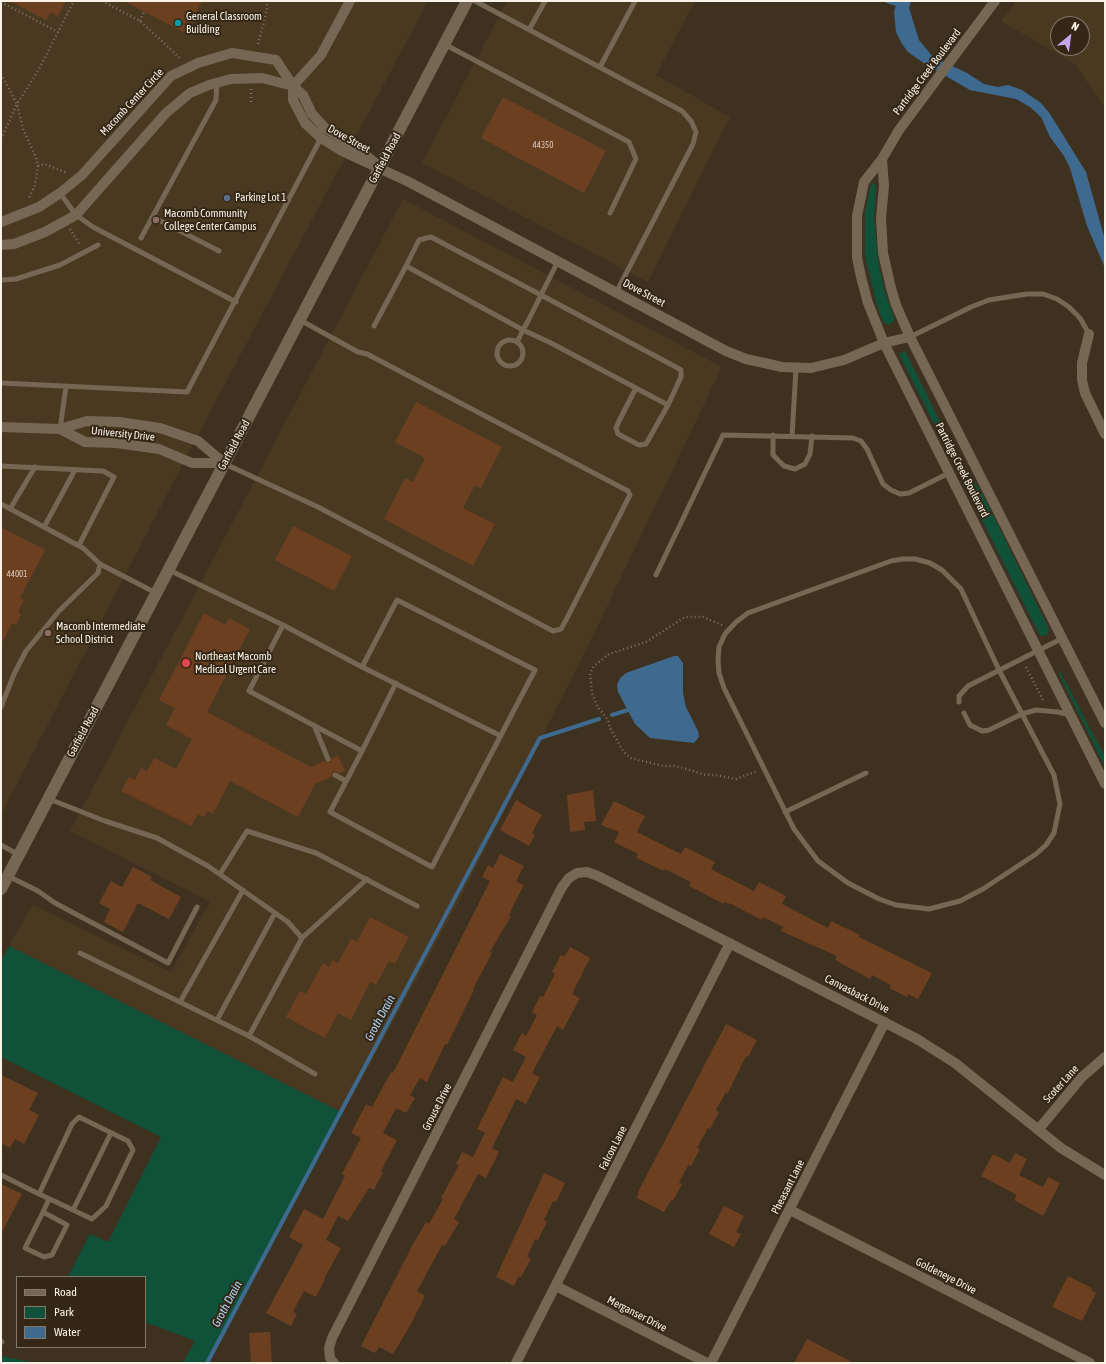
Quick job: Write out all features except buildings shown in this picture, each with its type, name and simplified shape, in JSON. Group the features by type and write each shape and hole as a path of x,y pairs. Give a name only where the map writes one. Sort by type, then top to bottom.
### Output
{"main road":[{"name":"Garfield Road","path":"1,889 467,1"}],"street":[{"path":"1,245 14,244 45,232 76,215 166,113 190,93 217,82 231,79 262,78 294,86 321,55 350,1"},
{"name":"Partridge Creek Boulevard","path":"995,1 890,144 882,159 864,182 857,216 856,237 860,277 868,303 884,343 950,472 1105,784"},
{"name":"Macomb Center Circle","path":"1,222 39,207 60,193 82,175 172,76 178,72 198,63 232,53 276,60 294,86"},
{"name":"Dove Street","path":"294,86 293,100 305,123 321,138 357,159 380,168 726,350 767,365 796,369 825,366 844,360 884,343 910,337"},
{"name":"Dove Street","path":"294,86 303,95 312,114 325,128 362,152 380,168"},
{"name":"Partridge Creek Boulevard","path":"882,159 884,186 881,218 883,252 891,288 910,337 1105,723"},
{"path":"1089,334 1082,363 1082,380 1087,399 1105,434"},
{"name":"University Drive","path":"1,427 60,429 87,421 119,422 160,428 198,441 224,463"},
{"name":"University Drive","path":"60,429 85,442 117,443 159,449 192,463 224,463"},
{"name":"Canvasback Drive","path":"577,873 587,872 598,876 885,1022 936,1050 955,1063 1074,1157 1105,1175"},
{"name":"Grouse Drive","path":"332,1360 329,1348 336,1331 562,887 569,878 577,873"},
{"name":"Falcon Lane","path":"516,1363 730,943"},
{"name":"Pheasant Lane","path":"711,1363 885,1022"},
{"name":"Scoter Lane","path":"1038,1130 1082,1077 1105,1057"},
{"name":"Goldeneye Drive","path":"790,1210 1090,1363"},
{"name":"Merganser Drive","path":"556,1286 707,1363"}],"lane":[{"path":"475,1 682,111 691,121 696,132 693,144 616,293"},
{"path":"529,30 545,1"},
{"path":"600,67 635,1"},
{"path":"444,44 629,142 636,159 610,213"},
{"path":"142,238 216,100 217,82"},
{"path":"1,383 188,392 321,138"},
{"path":"60,193 76,215 93,227 236,302"},
{"path":"153,217 219,252"},
{"path":"374,326 419,240 431,237 681,370 681,377 668,405 646,444 639,445 618,434 616,428 636,388"},
{"path":"1,280 16,279 60,265 98,245"},
{"path":"517,342 558,261"},
{"path":"406,266 523,330 549,342 668,405"},
{"path":"910,337 970,307 989,300 1027,294 1043,294 1057,299 1069,307 1080,318 1089,334"},
{"path":"224,463 288,492 553,631 561,629 566,620 630,495 628,491 373,357 358,352 300,320"},
{"path":"507,340 517,342 523,351 520,360 509,366 501,362 497,351 500,344 507,340"},
{"path":"792,436 796,369"},
{"path":"60,429 66,386"},
{"path":"656,575 723,435 852,438 861,442 867,449 883,484 900,494 910,493 950,472"},
{"path":"773,435 773,455 784,466 795,469 805,464 810,454 812,436"},
{"path":"1,466 103,472 114,477 78,545"},
{"path":"10,509 34,467"},
{"path":"44,527 75,470"},
{"path":"1,504 78,545 100,564 156,593"},
{"path":"902,558 915,559 930,563 942,570 961,589 999,670 1022,714 1054,776 1060,804 1054,833 1046,845 1036,854 983,889 960,901 930,909 896,905 848,883 818,861 794,829 724,688 718,659 719,647 725,634 736,622 748,613 891,561 902,558"},
{"path":"1,707 14,674 26,651 59,611 98,573 100,564"},
{"path":"168,569 283,625 362,667 501,736"},
{"path":"362,667 397,600 536,670 432,867 330,812 396,683"},
{"path":"283,625 250,691 362,751"},
{"path":"959,702 959,696 968,686 1063,638"},
{"path":"964,713 970,725 982,731 988,730 1022,714 1036,710 1071,715"},
{"path":"314,725 328,759"},
{"path":"785,812 866,773"},
{"path":"334,775 346,781"},
{"path":"48,798 104,821 157,838 220,874 288,922 302,938"},
{"path":"220,874 247,830 316,853 417,906"},
{"path":"1,845 19,855"},
{"path":"8,876 168,963 197,907"},
{"path":"249,1036 302,938 367,879"},
{"path":"180,1002 242,890"},
{"path":"217,1020 275,913"},
{"path":"80,953 249,1036 316,1074"},
{"path":"1,1175 39,1194 49,1199 92,1219 106,1206 133,1150 128,1141 79,1117 72,1124 39,1194"},
{"path":"73,1210 111,1133"},
{"path":"43,1212 67,1225 52,1255 44,1257 25,1248 49,1199"}],"path":[{"path":"1,139 17,104 30,85 74,1"},
{"path":"102,1 140,21 181,60"},
{"path":"258,44 267,1"},
{"path":"1,2 58,32"},
{"path":"12,8 14,4"},
{"path":"140,21 144,12"},
{"path":"1,74 17,104 23,129 37,160 38,166 35,185 29,199"},
{"path":"38,166 44,164 69,174"},
{"path":"722,624 703,618 685,617 646,642 609,654 594,666 590,673 592,693 597,706 608,720 610,728 623,751 630,758 664,766 676,766 706,775 716,775 736,779 757,770"},
{"path":"1026,667 1045,704"}],"shaded area":[{"name":"Macomb Community College Center Campus","path":"1,1 428,1 190,450 1,815"},
{"path":"507,1 695,1 656,75 730,117 648,282 422,163"},
{"path":"1016,1 1105,1 1105,108 1075,64 1061,56 1090,56 1090,16 1050,16 1050,49 1001,21"},
{"path":"403,199 722,367 590,642 458,903 343,1113 9,946 33,905 171,972 210,902 70,831"}],"green space":[{"path":"873,183 876,185 874,217 878,260 884,289 894,318 894,321 889,325 883,322 877,305 865,256 865,212 871,185"},
{"path":"905,351 953,448 984,497 1049,629 1047,635 1041,636 1039,634 899,354"},
{"path":"1060,671 1105,757 1105,767 1059,674"},
{"path":"9,946 343,1113 208,1363 183,1363 195,1341 146,1322 146,1276 69,1276 90,1234 108,1242 161,1137 1,1057 1,961"},
{"path":"1,1356 35,1363 1,1363"}],"water":[{"path":"897,1 911,1 909,8 919,40 933,57 967,73 984,84 998,87 1008,85 1022,90 1041,103 1050,114 1086,172 1105,240 1105,268 1087,226 1070,168 1064,156 1050,137 1041,117 1030,107 1016,99 970,90 925,64 908,52 896,32 894,12"},
{"path":"674,656 678,656 683,663 683,693 686,707 698,731 699,737 694,743 650,738 635,724 618,692 617,685 620,678 626,673"}],"waterway":[{"path":"887,1 900,5"},
{"name":"Groth Drain","path":"612,715 628,710"},
{"name":"Groth Drain","path":"207,1363 540,738 599,719"}],"place":[{"name":"General Classroom Building","path":"178,23"},
{"name":"Parking Lot 1","path":"227,198"},
{"name":"Macomb Community College Center Campus","path":"156,220"},
{"name":"Macomb Intermediate School District","path":"48,633"},
{"name":"Northeast Macomb Medical Urgent Care","path":"186,663"}]}
